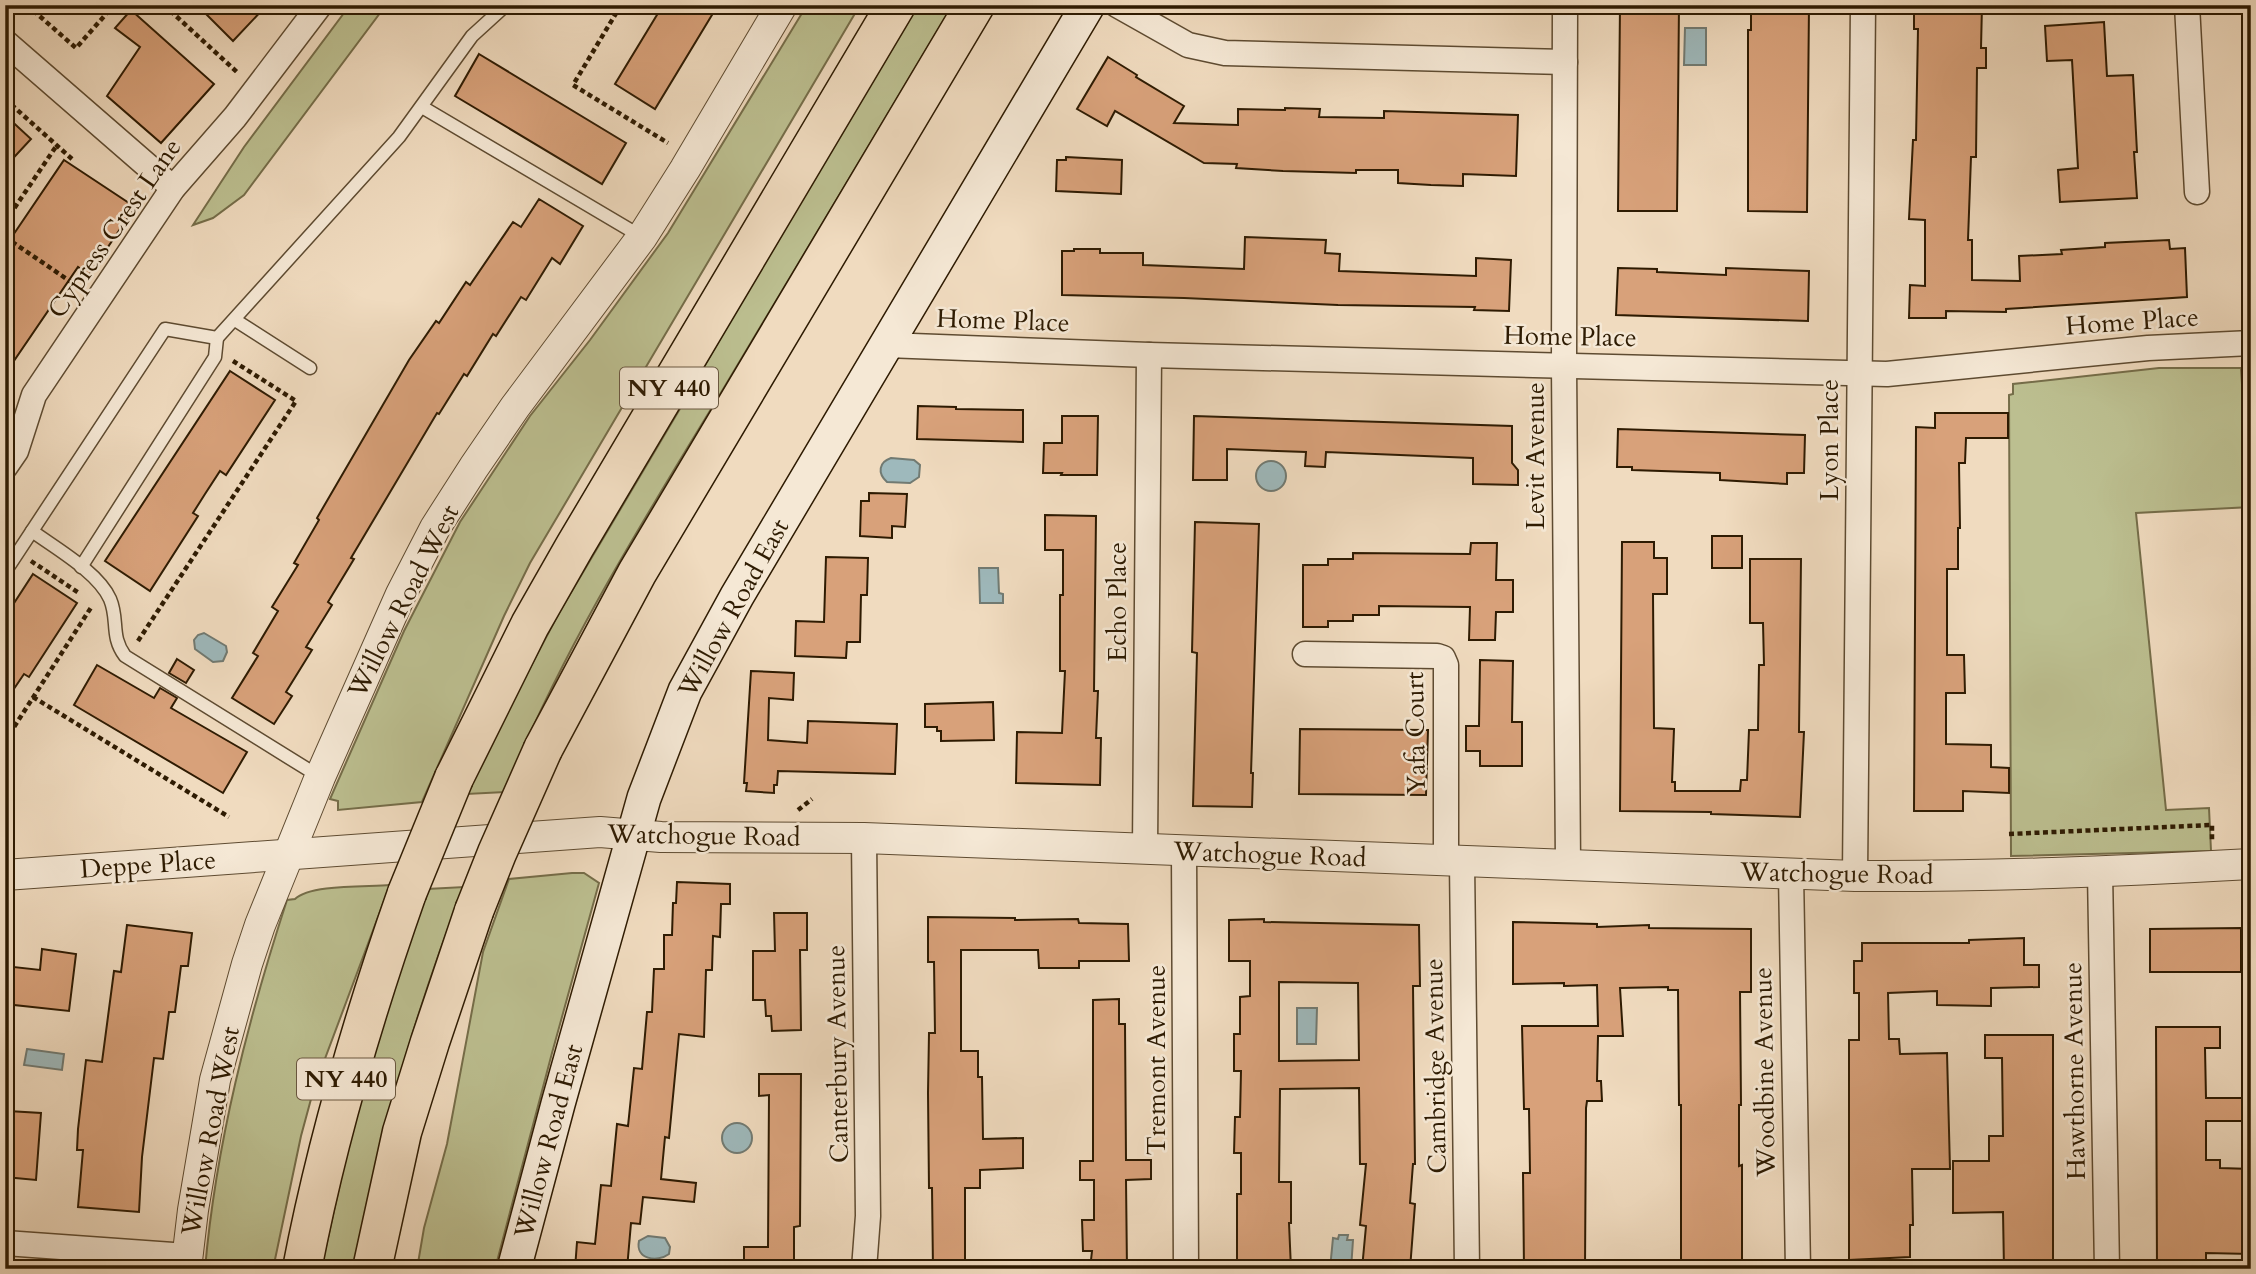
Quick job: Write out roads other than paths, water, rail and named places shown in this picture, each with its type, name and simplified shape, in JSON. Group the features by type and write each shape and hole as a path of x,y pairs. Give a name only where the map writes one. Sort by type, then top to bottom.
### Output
{"highway":[{"name":"NY 440","path":"302,1269 315,1199 337,1109 407,893 454,778 530,625 575,546 896,5"},
{"name":"NY 440","path":"372,1269 402,1132 430,1042 474,911 543,750 637,573 975,5"}],"main road":[{"name":"Willow Road East","path":"514,1269 633,834 671,726 701,659 1088,5"}],"street":[{"name":"Cypress Crest Lane","path":"5,467 16,451 15,420 173,188 235,117 320,5"},
{"name":"Willow Road West","path":"187,1262 206,1128 225,1042 260,925 372,657 435,528 515,407 642,237 782,5"},
{"path":"1117,5 1188,45 1225,52 1565,62"},
{"name":"Levit Avenue","path":"1566,5 1564,365 1568,863"},
{"name":"Lyon Place","path":"1855,876 1863,5"},
{"path":"2187,5 2197,192"},
{"path":"5,42 173,188"},
{"name":"Home Place","path":"886,345 1149,355 1907,373 2148,348 2251,343"},
{"name":"Echo Place","path":"1145,849 1149,355"},
{"name":"Yafa Court","path":"1305,654 1443,657 1446,665 1454,861"},
{"name":"Watchogue Road","path":"290,853 600,832 661,837 864,838 1855,876 2100,872 2251,864"},
{"name":"Canterbury Avenue","path":"864,838 868,1216 864,1269"},
{"name":"Tremont Avenue","path":"1184,850 1186,1269"},
{"name":"Deppe Place","path":"5,875 290,853"},
{"name":"Cambridge Avenue","path":"1454,861 1467,1269"},
{"name":"Hawthorne Avenue","path":"2100,872 2107,1269"},
{"name":"Woodbine Avenue","path":"1791,874 1798,1269"},
{"path":"5,1243 187,1262"}],"lane":[{"path":"80,567 215,357 217,338 390,148 472,36 506,5"},
{"path":"422,107 642,237"},
{"path":"235,320 310,368"},
{"path":"5,572 166,329 217,338"},
{"path":"32,531 89,573 109,597 114,612 115,637 125,656 320,777"}],"water":[{"path":"1685,28 1706,28 1706,65 1684,65"},
{"path":"891,458 914,460 920,465 919,477 910,483 887,482 881,468 884,462"},
{"path":"1271,461 1277,462 1285,470 1285,482 1277,490 1271,491 1265,490 1257,482 1256,476 1257,470 1265,462"},
{"path":"979,568 998,568 999,593 1003,594 1003,603 980,603"},
{"path":"204,633 226,646 227,652 223,661 213,662 195,649 194,640"},
{"path":"1297,1008 1317,1008 1316,1044 1297,1044"},
{"path":"27,1049 64,1054 62,1070 24,1065"},
{"path":"737,1123 747,1128 752,1138 747,1148 737,1153 727,1148 722,1138 727,1128"},
{"path":"1339,1235 1348,1235 1347,1240 1353,1240 1351,1269 1330,1269 1333,1238 1338,1239"},
{"path":"648,1236 665,1238 670,1247 669,1254 653,1259 640,1252 639,1241"}]}
